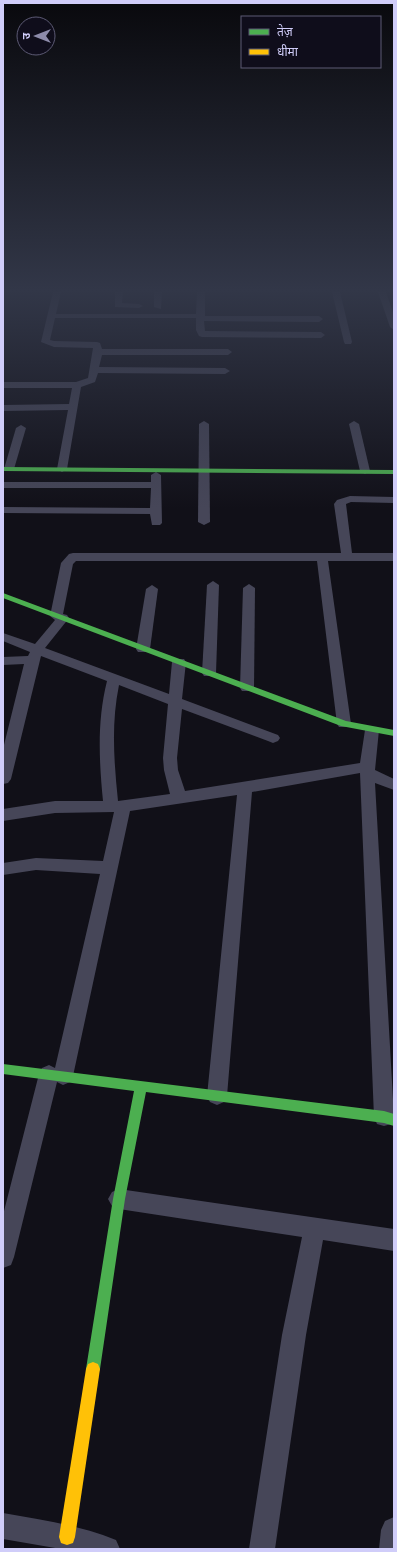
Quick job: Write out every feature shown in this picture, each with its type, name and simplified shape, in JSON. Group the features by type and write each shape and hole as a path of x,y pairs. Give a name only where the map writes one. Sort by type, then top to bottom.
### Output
{"street":[{"path":"3,385 77,385 92,380 96,364"},
{"path":"161,364 161,371"},
{"path":"95,370 225,371"},
{"path":"62,469 77,385"},
{"path":"3,408 73,407"},
{"path":"204,424 204,522"},
{"path":"354,424 364,471"},
{"path":"21,428 6,469 394,472"},
{"path":"156,470 156,523"},
{"path":"3,485 156,485"},
{"path":"347,557 340,504 341,502 350,499 394,500"},
{"path":"3,510 156,511"},
{"path":"322,557 344,724"},
{"path":"3,779 35,655 60,617 67,563 73,558 394,557"},
{"path":"209,673 213,585"},
{"path":"247,688 249,588"},
{"path":"143,648 152,589"},
{"path":"3,595 344,724 394,733"},
{"path":"3,637 35,655 114,678 273,738"},
{"path":"3,661 35,655"},
{"path":"179,798 171,770 170,758 180,662"},
{"path":"3,1257 56,1075 109,868 117,806 106,758 105,726 108,700 114,678"},
{"path":"3,1069 389,1119 368,770 372,730"},
{"path":"3,815 55,806 117,806 368,770 394,785"},
{"path":"217,1096 245,788"},
{"path":"3,869 36,864 109,868"},
{"path":"67,1537 119,1199 141,1086"},
{"path":"119,1199 394,1240"},
{"path":"262,1549 294,1335 314,1229"},
{"path":"3,1526 67,1537 107,1549"},
{"path":"392,1549 394,1530"}],"traffic: fast":[{"path":"3,469 394,472"},
{"path":"3,595 344,724 394,733"},
{"path":"3,1069 384,1117 394,1120"},
{"path":"93,1369 119,1199 141,1086"}],"traffic: slow":[{"path":"67,1537 93,1369"}]}
